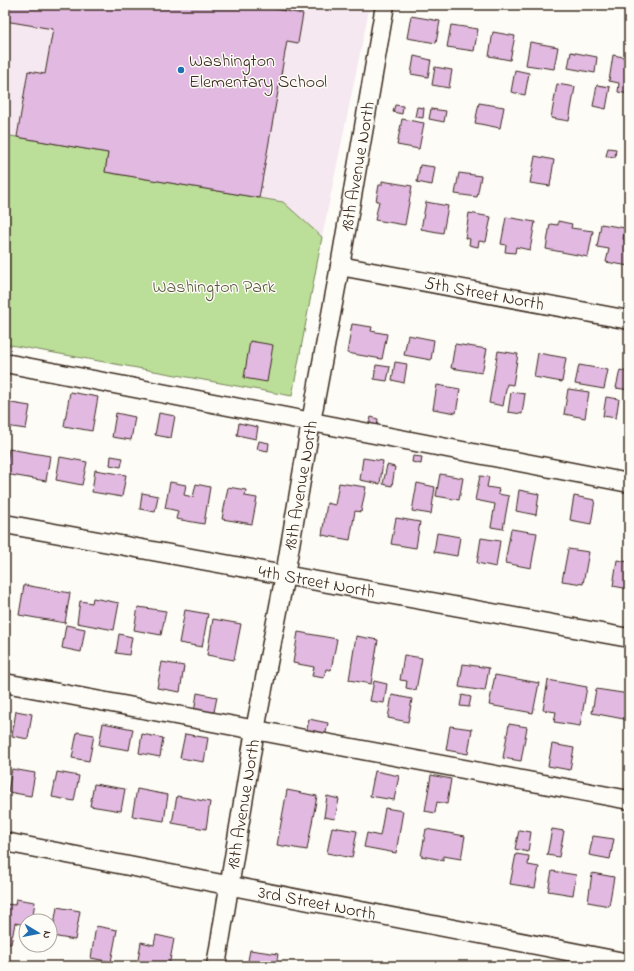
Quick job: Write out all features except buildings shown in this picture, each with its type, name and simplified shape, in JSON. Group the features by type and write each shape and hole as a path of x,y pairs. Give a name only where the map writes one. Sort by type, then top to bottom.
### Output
{"street":[{"name":"18th Avenue North","path":"216,966 255,730 285,575 385,5"},
{"name":"5th Street North","path":"340,266 629,320"},
{"path":"5,363 629,483"},
{"name":"4th Street North","path":"5,524 629,638"},
{"path":"5,682 629,800"},
{"name":"3rd Street North","path":"5,842 629,963"}],"shaded area":[{"name":"Washington Elementary School","path":"5,5 370,5 322,237 283,202 105,172 108,153 5,135"}],"green space":[{"name":"Washington Park","path":"5,135 108,153 105,172 283,202 322,237 292,396 5,344"}],"place":[{"name":"Washington Elementary School","path":"181,70"}]}
